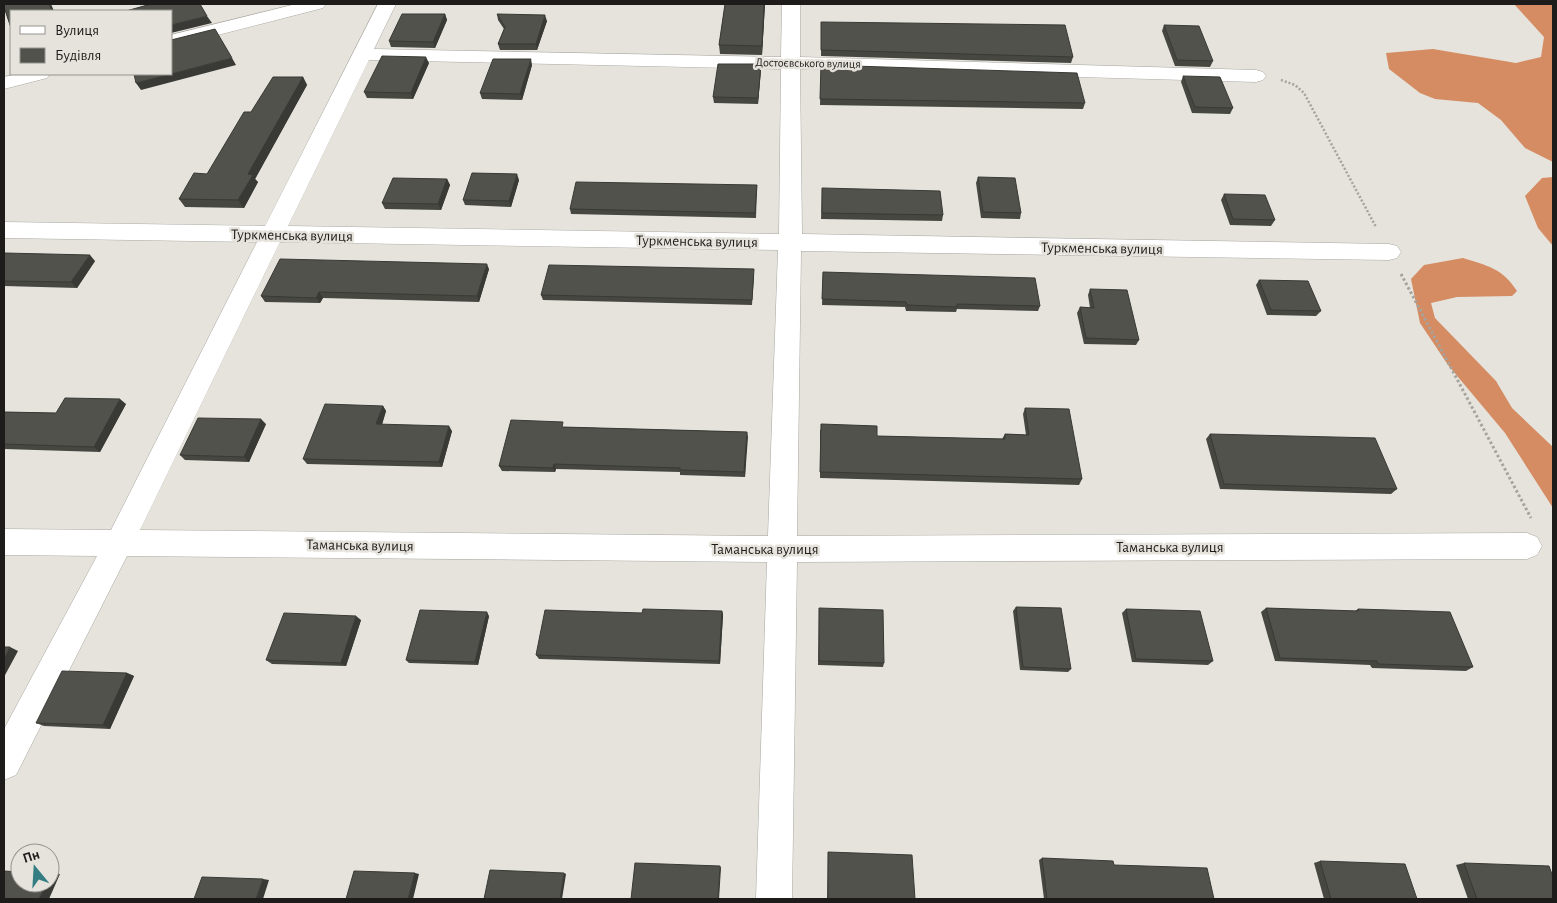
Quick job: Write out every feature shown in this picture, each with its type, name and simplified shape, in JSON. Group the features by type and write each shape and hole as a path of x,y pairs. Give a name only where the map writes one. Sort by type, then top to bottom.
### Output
{"street":[{"path":"240,4 249,21"},
{"path":"172,41 316,4"},
{"path":"4,763 119,543 386,4"},
{"path":"774,899 790,243 791,4"},
{"name":"Достоєвського вулиця","path":"361,54 790,62 1256,76"},
{"path":"4,83 36,75"},
{"name":"Туркменська вулиця","path":"4,230 1389,252"},
{"name":"Таманська вулиця","path":"4,542 783,550 1527,546"}],"path":[{"path":"1256,76 1286,81 1295,85 1304,93 1544,542 1538,545 1527,546"}],"shaded area":[{"path":"1514,4 1553,4 1553,162 1525,148 1501,120 1478,103 1435,99 1420,93 1389,69 1386,53 1433,49 1516,63 1541,57 1544,37"},
{"path":"1553,177 1553,246 1538,228 1525,196 1542,178"},
{"path":"1463,258 1494,269 1506,277 1517,291 1512,296 1457,297 1431,303 1435,318 1496,381 1512,408 1553,447 1553,508 1505,433 1448,365 1420,323 1411,279 1424,265"}],"building":[{"path":"4,4 49,4 52,10 10,10 10,25"},
{"path":"151,4 200,4 207,16 172,25 172,10 130,10"},
{"path":"725,4 764,4 762,46 719,45"},
{"path":"402,14 445,14 433,42 389,41"},
{"path":"497,14 545,15 536,44 498,44 505,27"},
{"path":"821,22 1065,25 1073,57 821,50"},
{"path":"1164,25 1199,26 1213,61 1177,60"},
{"path":"215,29 232,58 172,74 172,40"},
{"path":"382,56 426,57 411,93 364,92"},
{"path":"493,59 531,59 520,94 480,93"},
{"path":"718,64 761,64 758,98 713,97"},
{"path":"821,65 1077,73 1085,103 820,99"},
{"path":"134,75 167,75 136,83"},
{"path":"1183,76 1220,77 1233,108 1195,107"},
{"path":"273,77 303,77 248,174 253,175 238,200 179,199 194,173 207,174 244,112 251,112"},
{"path":"472,173 517,174 509,201 463,200"},
{"path":"978,177 1015,178 1021,213 983,212"},
{"path":"393,178 447,179 438,204 382,203"},
{"path":"576,182 757,185 755,213 570,209"},
{"path":"822,188 940,191 943,215 822,213"},
{"path":"1224,194 1265,195 1275,220 1233,219"},
{"path":"4,253 90,255 71,282 4,281"},
{"path":"280,259 487,264 477,296 319,292 316,298 261,296"},
{"path":"549,265 754,269 752,300 541,295"},
{"path":"823,272 1035,278 1040,306 957,304 957,307 907,305 906,302 822,299"},
{"path":"1259,280 1308,281 1321,311 1271,310"},
{"path":"1090,289 1127,290 1139,340 1086,338 1080,307 1094,308"},
{"path":"65,398 120,399 94,447 4,444 4,412 56,413"},
{"path":"325,404 383,406 376,424 449,426 439,462 303,459"},
{"path":"1025,408 1069,409 1082,479 820,472 821,424 877,426 877,436 1005,439 1005,434 1029,435"},
{"path":"198,418 261,419 244,457 180,455"},
{"path":"511,420 563,422 562,427 747,432 744,472 554,464 553,468 499,466"},
{"path":"1210,434 1375,438 1397,489 1224,484"},
{"path":"1016,607 1061,608 1071,669 1023,667"},
{"path":"819,608 883,610 884,663 819,661"},
{"path":"1266,608 1450,612 1473,667 1378,664 1377,661 1280,658"},
{"path":"643,609 722,611 719,661 536,655 545,610 642,613"},
{"path":"1126,609 1200,611 1213,661 1136,659"},
{"path":"420,610 487,612 475,662 406,660"},
{"path":"284,613 356,616 341,663 266,660"},
{"path":"4,647 10,647 4,659"},
{"path":"62,671 127,673 103,725 36,723"},
{"path":"828,852 912,855 915,899 828,899"},
{"path":"1042,858 1113,861 1114,865 1207,868 1214,899 1047,899"},
{"path":"1320,861 1405,864 1417,899 1331,899"},
{"path":"635,863 720,866 718,899 631,899"},
{"path":"1464,863 1549,866 1553,877 1553,899 1477,899"},
{"path":"490,870 564,873 560,899 484,899"},
{"path":"4,871 10,871 10,893 42,893 39,899 4,899"},
{"path":"354,871 415,873 408,899 346,899"},
{"path":"202,877 263,879 256,899 194,899"}]}
